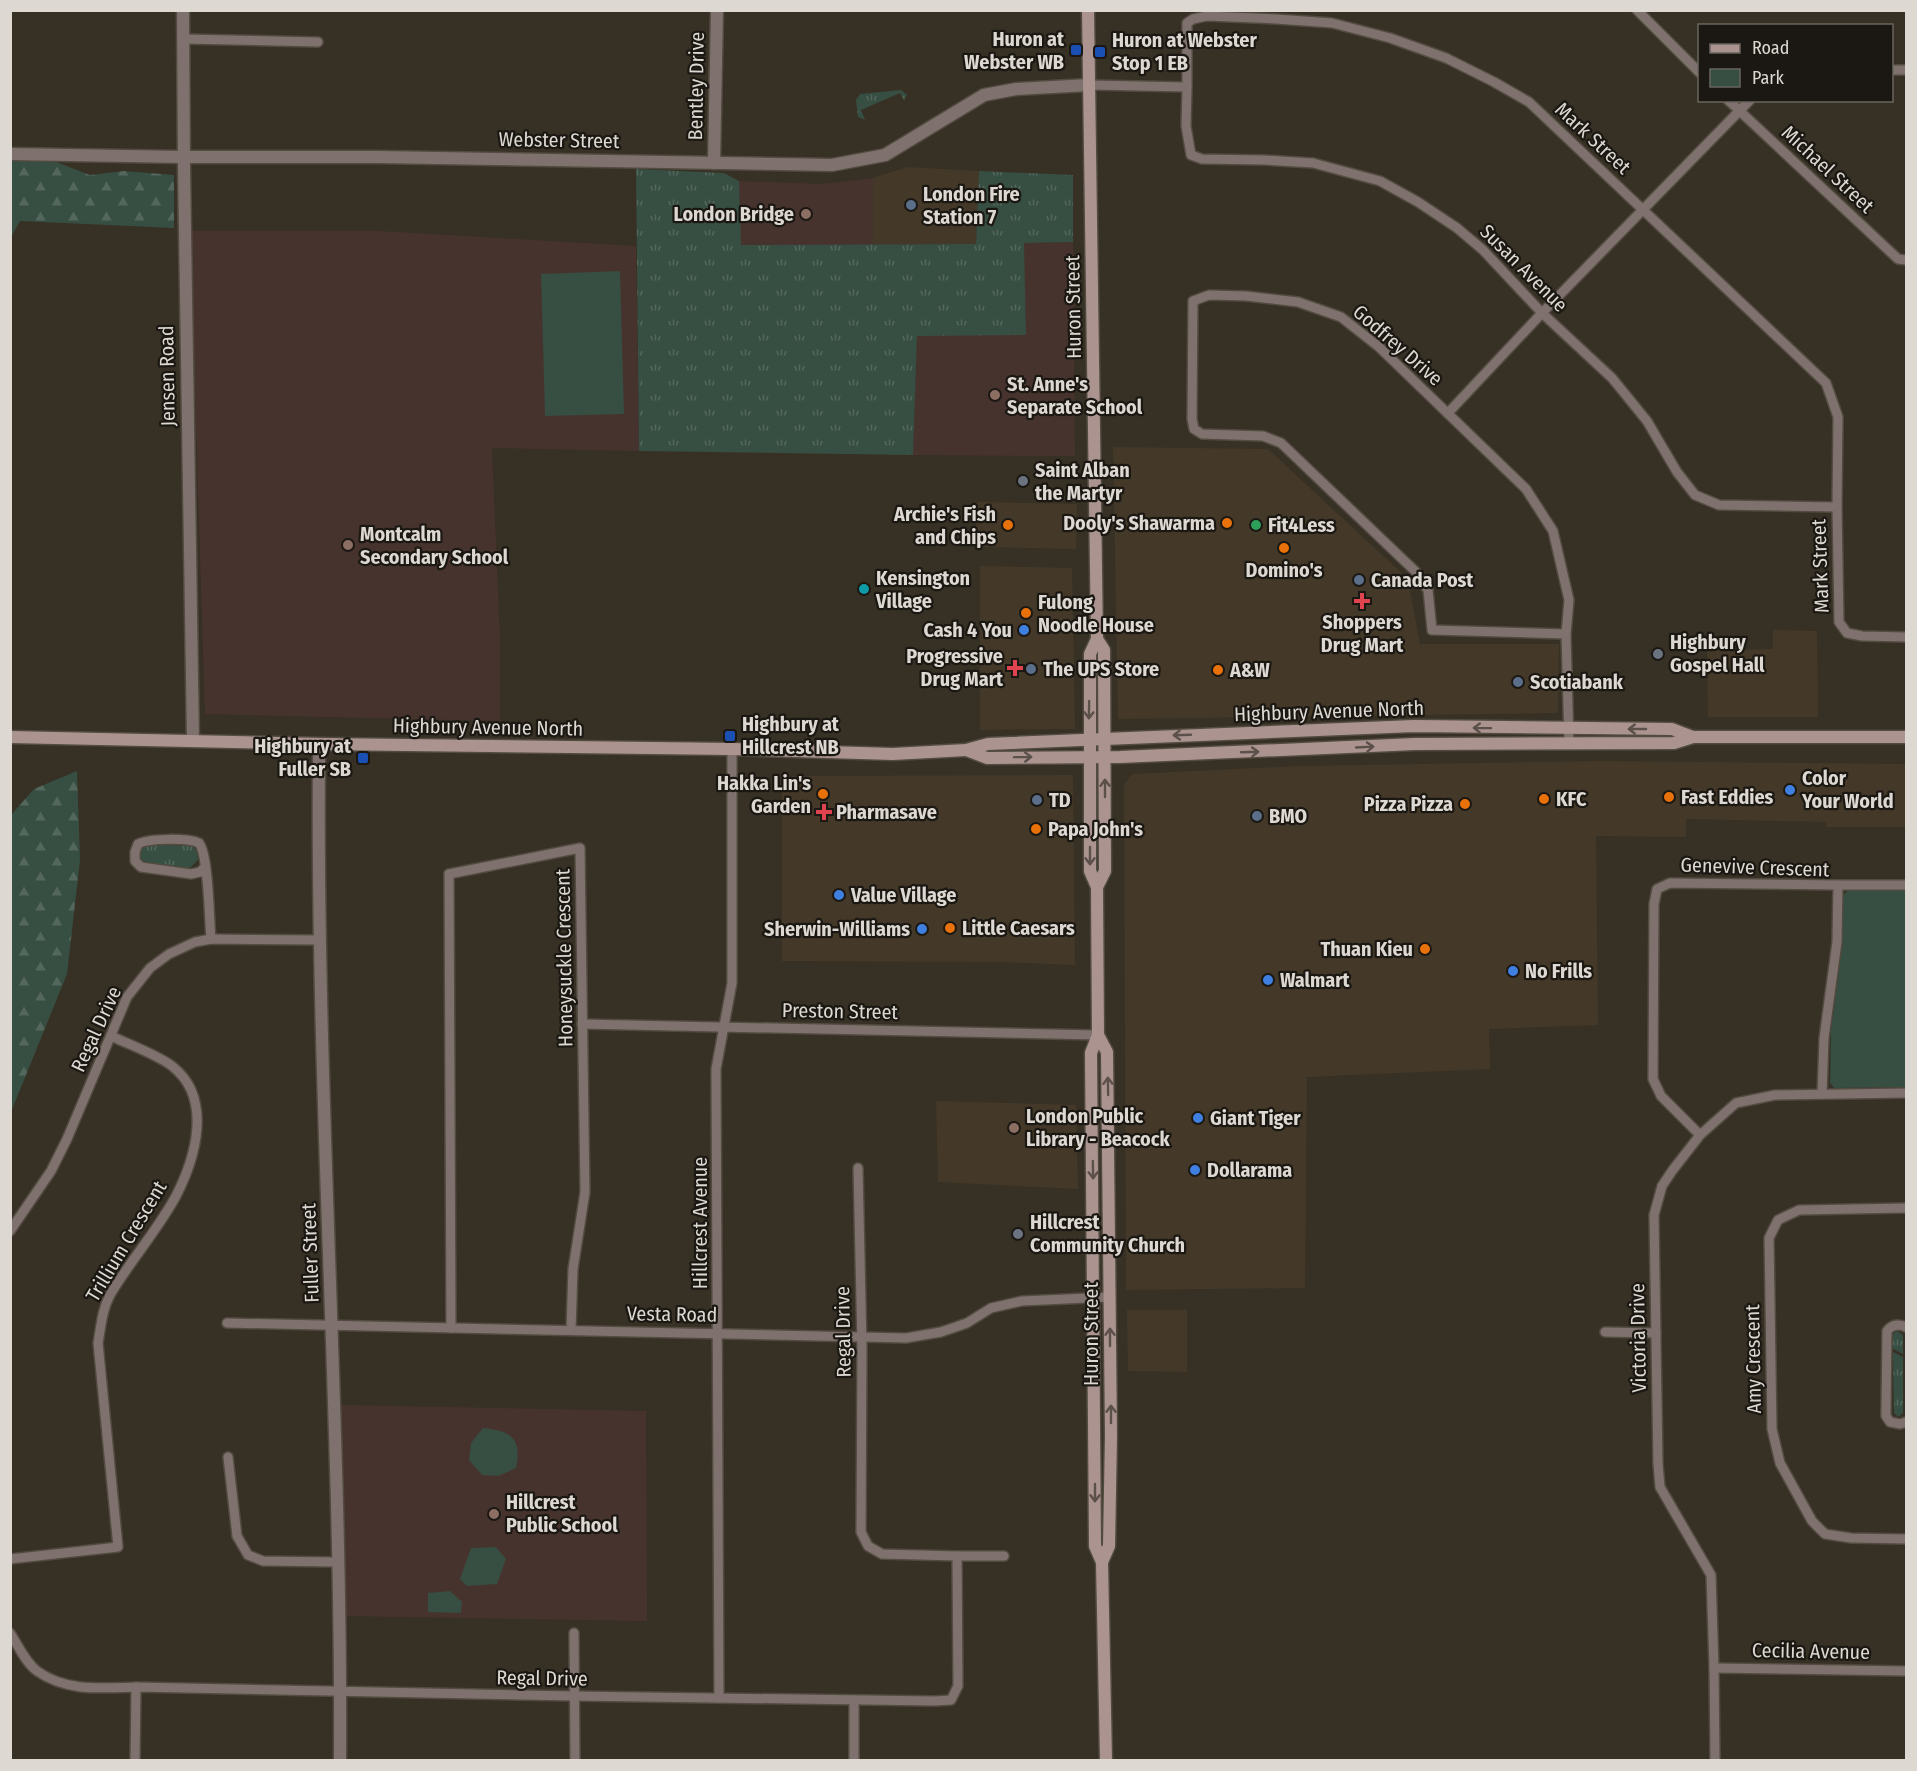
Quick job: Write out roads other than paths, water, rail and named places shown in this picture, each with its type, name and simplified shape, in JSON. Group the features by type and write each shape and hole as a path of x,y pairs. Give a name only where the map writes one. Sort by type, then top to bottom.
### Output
{"main road":[{"name":"Huron Street","path":"1088,10 1096,639 1090,654 1090,871 1097,887 1098,1035 1091,1053 1095,1546 1102,1562 1106,1761"},
{"name":"Huron Street","path":"1096,639 1104,650 1106,739 1105,871 1097,887"},
{"name":"Highbury Avenue North","path":"10,737 323,744 732,748 893,754 966,750 988,744 1414,726 1672,729 1694,737"},
{"name":"Highbury Avenue North","path":"966,750 987,758 1105,757 1415,744 1674,743 1694,737 1906,737"},
{"name":"Huron Street","path":"1098,1035 1107,1052 1110,1297 1109,1546 1102,1562"}],"street":[{"name":"Jensen Road","path":"183,10 183,157 193,741"},
{"name":"Bentley Drive","path":"714,163 717,10"},
{"path":"1637,10 1698,70"},
{"name":"Mark Street","path":"1186,87 1187,23 1207,16 1332,23 1390,38 1446,58 1528,102 1826,383 1838,417 1839,622 1847,633 1862,636 1906,637"},
{"path":"184,39 318,42"},
{"path":"1089,85 1186,87"},
{"name":"Webster Street","path":"10,154 378,157 832,165 885,155 984,95 1016,89 1089,85"},
{"name":"Susan Avenue","path":"1186,87 1186,126 1191,155 1202,159 1313,163 1380,181 1419,202 1456,228 1483,250 1542,313 1612,378 1647,421 1677,472 1695,495 1719,505 1837,507"},
{"name":"Michael Street","path":"1730,102 1898,259 1906,260"},
{"path":"1448,413 1748,102"},
{"name":"Godfrey Drive","path":"1566,634 1432,630 1428,590 1415,571 1281,443 1263,436 1202,434 1194,429 1192,419 1193,301 1209,295 1246,296 1298,302 1341,317 1379,347 1526,489 1553,531 1569,600 1566,634 1569,743"},
{"name":"Fuller Street","path":"323,744 319,758 319,940 332,1326 340,1761"},
{"name":"Hillcrest Avenue","path":"719,1698 717,1069 732,983 732,748"},
{"path":"205,867 200,872 191,874 141,867 135,861 135,852 138,844 147,840 195,841 202,847 205,867 211,939"},
{"name":"Honeysuckle Crescent","path":"451,1328 449,874 580,848 585,1192 573,1269 571,1330"},
{"name":"Genevive Crescent","path":"1700,1135 1661,1096 1653,1079 1654,904 1657,889 1670,883 1838,885 1837,942 1824,1038 1822,1094"},
{"path":"1838,885 1906,885"},
{"name":"Regal Drive","path":"10,1231 51,1171 127,997 150,968 169,954 195,942 211,939 319,940"},
{"name":"Preston Street","path":"582,1024 1098,1035"},
{"name":"Trillium Crescent","path":"10,1559 118,1547 98,1343 102,1316 109,1297 176,1196 193,1150 199,1125 195,1101 185,1078 171,1065 111,1036"},
{"name":"Victoria Drive","path":"1715,1761 1710,1575 1660,1487 1654,1215 1662,1186 1700,1135 1736,1103 1775,1095 1906,1093"},
{"name":"Regal Drive","path":"858,1168 862,1336 861,1532 868,1546 882,1554 1004,1556"},
{"name":"Amy Crescent","path":"1906,1208 1799,1210 1778,1220 1769,1238 1772,1429 1780,1463 1812,1521 1825,1534 1851,1539 1906,1539"},
{"name":"Vesta Road","path":"227,1323 906,1338 941,1332 967,1323 991,1308 1022,1301 1110,1297"},
{"path":"1906,1327 1893,1326 1887,1331 1886,1416 1890,1422 1900,1424 1906,1422"},
{"path":"1605,1332 1656,1333"},
{"path":"228,1457 237,1536 248,1555 263,1561 337,1562"},
{"name":"Regal Drive","path":"10,1633 22,1654 35,1670 59,1683 88,1689 136,1686 340,1692 951,1700 958,1686 957,1556"},
{"path":"574,1633 575,1761"},
{"name":"Cecilia Avenue","path":"1714,1668 1906,1671"},
{"path":"135,1761 136,1686"},
{"path":"854,1700 854,1761"}],"place":[{"name":"Huron at Webster WB","path":"1076,50"},
{"name":"Huron at Webster Stop 1 EB","path":"1100,52"},
{"name":"London Fire Station 7","path":"911,205"},
{"name":"London Bridge","path":"806,214"},
{"name":"St. Anne's Separate School","path":"995,395"},
{"name":"Saint Alban the Martyr","path":"1023,481"},
{"name":"Dooly's Shawarma","path":"1227,523"},
{"name":"Archie's Fish and Chips","path":"1008,525"},
{"name":"Fit4Less","path":"1256,525"},
{"name":"Montcalm Secondary School","path":"348,545"},
{"name":"Domino's","path":"1284,548"},
{"name":"Canada Post","path":"1359,580"},
{"name":"Kensington Village","path":"864,589"},
{"name":"Shoppers Drug Mart","path":"1362,601"},
{"name":"Fulong Noodle House","path":"1026,613"},
{"name":"Cash 4 You","path":"1024,630"},
{"name":"Highbury Gospel Hall","path":"1658,654"},
{"name":"Progressive Drug Mart","path":"1015,668"},
{"name":"The UPS Store","path":"1031,669"},
{"name":"A&W","path":"1218,670"},
{"name":"Scotiabank","path":"1518,682"},
{"name":"Highbury at Hillcrest NB","path":"730,736"},
{"name":"Highbury at Fuller SB","path":"363,758"},
{"name":"Color Your World","path":"1790,790"},
{"name":"Hakka Lin's Garden","path":"823,794"},
{"name":"Fast Eddies","path":"1669,797"},
{"name":"KFC","path":"1544,799"},
{"name":"TD","path":"1037,800"},
{"name":"Pizza Pizza","path":"1465,804"},
{"name":"Pharmasave","path":"824,812"},
{"name":"BMO","path":"1257,816"},
{"name":"Papa John's","path":"1036,829"},
{"name":"Value Village","path":"839,895"},
{"name":"Little Caesars","path":"950,928"},
{"name":"Sherwin-Williams","path":"922,929"},
{"name":"Thuan Kieu","path":"1425,949"},
{"name":"No Frills","path":"1513,971"},
{"name":"Walmart","path":"1268,980"},
{"name":"Giant Tiger","path":"1198,1118"},
{"name":"London Public Library - Beacock","path":"1014,1128"},
{"name":"Dollarama","path":"1195,1170"},
{"name":"Hillcrest Community Church","path":"1018,1234"},
{"name":"Hillcrest Public School","path":"494,1514"}]}
